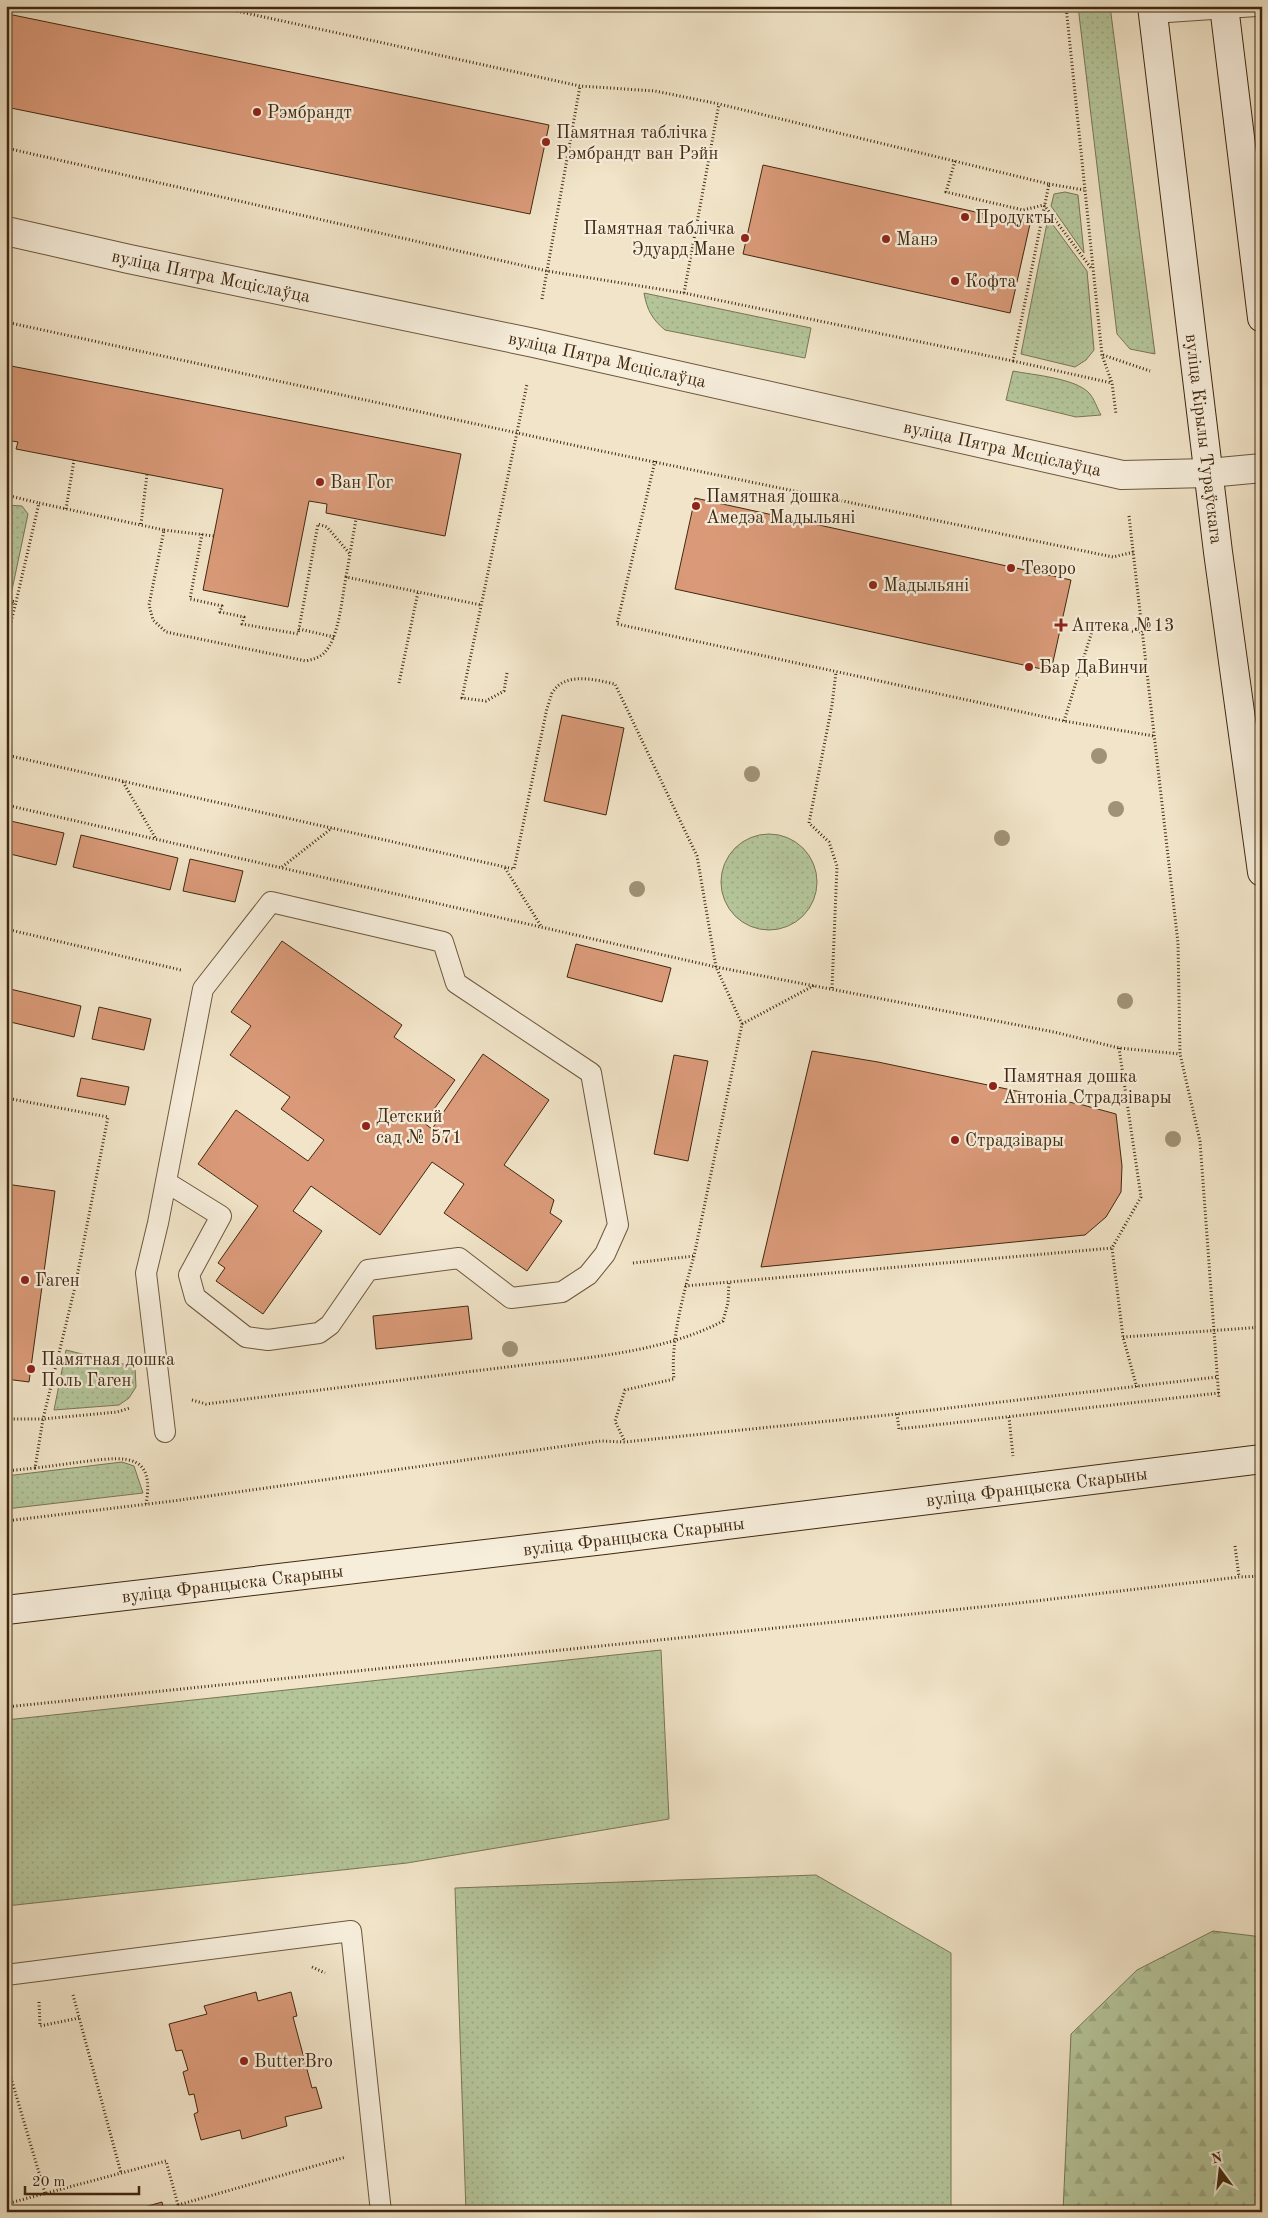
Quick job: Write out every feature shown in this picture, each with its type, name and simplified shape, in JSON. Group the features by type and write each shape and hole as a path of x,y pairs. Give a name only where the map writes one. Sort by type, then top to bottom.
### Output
{"main road":[{"path":"1224,7 1262,318"},
{"name":"вуліца Кірылы Тураўскага","path":"1153,10 1209,473 1262,872"},
{"name":"вуліца Пятра Мсціслаўца","path":"6,231 129,259 534,343 1122,475 1209,473 1262,468"},
{"name":"вуліца Францыска Скарыны","path":"6,1610 604,1540 1262,1459"}],"lane":[{"path":"1153,10 1256,6"},
{"path":"165,1432 146,1274 166,1182 203,989 271,902 443,942 456,983 591,1073 618,1225 605,1254 588,1274 562,1292 511,1298 459,1258 368,1270 330,1325 319,1334 268,1340 246,1337 195,1297 189,1275 221,1216 166,1182"},
{"path":"6,1974 351,1931 381,2212"}],"path":[{"path":"214,6 580,86 655,91 719,104 1049,184 1084,190"},
{"path":"1066,6 1102,355 1112,383 1116,414"},
{"path":"542,299 580,86"},
{"path":"684,293 719,104"},
{"path":"6,148 547,271 684,293 1112,383"},
{"path":"955,161 946,192 1023,210 1044,205"},
{"path":"1013,361 1049,184"},
{"path":"1044,205 1092,268"},
{"path":"6,322 1113,557 1134,552"},
{"path":"1102,355 1150,371"},
{"path":"507,673 504,691 486,700 462,698 527,384"},
{"path":"66,509 74,460"},
{"path":"655,461 617,624 1064,721 1154,736"},
{"path":"141,524 147,474"},
{"path":"6,495 164,530 214,536"},
{"path":"6,642 39,503"},
{"path":"1129,516 1178,944 1180,1054 1200,1141 1219,1399"},
{"path":"164,530 149,605 153,620 166,632 306,661 317,658 325,652 334,637 356,519"},
{"path":"202,534 190,599 222,606 220,612 244,617 242,624 298,634 318,524 327,527 350,554"},
{"path":"346,577 481,605"},
{"path":"400,683 418,592"},
{"path":"6,600 16,602"},
{"path":"6,607 16,602"},
{"path":"1064,721 1093,628 1142,632"},
{"path":"298,629 334,637"},
{"path":"832,988 837,866 829,842 809,823 836,672"},
{"path":"6,755 514,870 547,708 553,692 566,682 585,677 615,684 697,856 716,966 742,1024 694,1256 685,1286 672,1362 674,1379 625,1390 614,1421 624,1442"},
{"path":"122,781 156,839"},
{"path":"6,805 716,966 1054,1032 1119,1048 1180,1054"},
{"path":"281,868 332,828"},
{"path":"504,867 541,927"},
{"path":"6,929 213,977"},
{"path":"742,1024 815,985"},
{"path":"1119,1048 1141,1197 1112,1248 1123,1337 1138,1388"},
{"path":"6,1098 108,1117 75,1287 43,1419 34,1468"},
{"path":"685,1286 1112,1248"},
{"path":"593,1268 694,1256"},
{"path":"191,1400 206,1404 226,1402 593,1357 676,1341 703,1332 723,1321 728,1303 729,1282"},
{"path":"1123,1337 1262,1327"},
{"path":"6,1521 146,1504 601,1441 624,1442 1217,1378"},
{"path":"897,1414 899,1429 1219,1392"},
{"path":"6,1419 43,1419 117,1412 130,1408"},
{"path":"1009,1417 1016,1488"},
{"path":"6,1471 120,1457 135,1460 146,1473 149,1487 146,1504"},
{"path":"1235,1546 1238,1577"},
{"path":"6,1707 1010,1604 1238,1577 1262,1576"},
{"path":"307,1964 329,1974"},
{"path":"71,1990 121,2173"},
{"path":"39,2000 40,2026 79,2018"},
{"path":"6,2061 45,2193"},
{"path":"178,2205 354,2155"},
{"path":"6,2204 166,2161 179,2212"}],"green space":[{"path":"1078,6 1110,6 1155,354 1130,349 1117,334"},
{"path":"1065,192 1078,195 1084,253 1051,206 1054,194"},
{"path":"1048,218 1087,271 1094,350 1086,360 1075,367 1021,354"},
{"path":"644,293 811,328 805,358 665,330 651,314"},
{"path":"1013,371 1064,381 1083,388 1091,395 1101,415 1076,417 1006,400"},
{"path":"7,505 22,506 28,514 12,590 6,592"},
{"path":"760,834 778,834 796,842 809,855 817,873 814,901 796,922 778,930 760,930 742,922 729,909 721,891 721,873 729,855 742,842"},
{"path":"66,1350 135,1367 136,1387 129,1398 119,1405 54,1410"},
{"path":"122,1462 134,1466 143,1493 6,1509 6,1476"},
{"path":"661,1650 669,1819 407,1863 6,1906 6,1720"},
{"path":"816,1875 951,1953 951,2212 466,2212 455,1888"},
{"path":"1213,1931 1262,1937 1262,2212 1063,2212 1071,2034 1137,1970"}],"building":[{"name":"Рэмбрандт","path":"8,14 549,125 530,214 6,107"},
{"name":"Манэ","path":"763,165 1030,224 1010,313 743,254"},
{"name":"Ван Гог","path":"6,365 461,454 445,536 326,513 327,504 309,501 288,607 203,590 223,489 16,449 18,442 6,440"},
{"name":"Мадыльяні","path":"695,498 1071,580 1051,671 675,589"},
{"path":"562,715 624,728 606,815 544,801"},
{"path":"6,820 64,833 56,865 6,853"},
{"path":"81,835 178,858 170,890 73,867"},
{"path":"190,859 243,871 235,902 183,891"},
{"name":"Детский сад № 571","path":"282,941 402,1025 394,1037 455,1080 424,1123 432,1129 483,1054 549,1100 504,1165 554,1200 550,1213 562,1221 527,1271 444,1213 464,1184 432,1162 380,1235 311,1186 293,1211 322,1231 263,1314 216,1281 225,1268 218,1263 258,1206 198,1164 236,1110 308,1161 324,1140 281,1109 290,1097 230,1055 251,1026 231,1012"},
{"path":"576,944 671,968 662,1002 567,977"},
{"path":"6,988 81,1006 74,1037 6,1021"},
{"path":"99,1007 151,1019 144,1050 92,1039"},
{"name":"Страдзівары","path":"812,1051 878,1062 1083,1105 1116,1114 1122,1166 1121,1192 1106,1217 1085,1235 761,1267"},
{"path":"674,1055 708,1061 688,1161 654,1154"},
{"path":"81,1078 129,1087 125,1105 77,1096"},
{"name":"Гаген","path":"6,1184 55,1191 29,1382 6,1379"},
{"path":"468,1306 472,1339 376,1349 373,1316"},
{"path":"256,1992 258,2001 291,1992 297,2016 293,2017 312,2088 316,2087 322,2108 285,2117 287,2126 242,2139 240,2130 201,2140 194,2114 198,2112 194,2094 189,2095 183,2072 188,2070 182,2050 176,2051 169,2024 207,2014 204,2006"},
{"path":"162,2202 164,2212 127,2212"}],"place":[{"name":"Рэмбрандт","path":"257,112"},
{"name":"Памятная таблічка Рэмбрандт ван Рэйн","path":"546,142"},
{"name":"Продукты","path":"965,217"},
{"name":"Памятная таблічка Эдуард Мане","path":"745,238"},
{"name":"Манэ","path":"886,239"},
{"name":"Кофта","path":"955,281"},
{"name":"Ван Гог","path":"320,482"},
{"name":"Памятная дошка Амедэа Мадыльяні","path":"696,506"},
{"name":"Тезоро","path":"1011,568"},
{"name":"Мадыльяні","path":"873,585"},
{"name":"Аптека №13","path":"1061,625"},
{"name":"Бар ДаВинчи","path":"1029,667"},
{"name":"Памятная дошка Антоніа Страдзівары","path":"993,1086"},
{"name":"Детский сад № 571","path":"366,1126"},
{"name":"Страдзівары","path":"955,1140"},
{"name":"Гаген","path":"25,1280"},
{"name":"Памятная дошка Поль Гаген","path":"31,1369"},
{"name":"ButterBro","path":"244,2061"}]}
